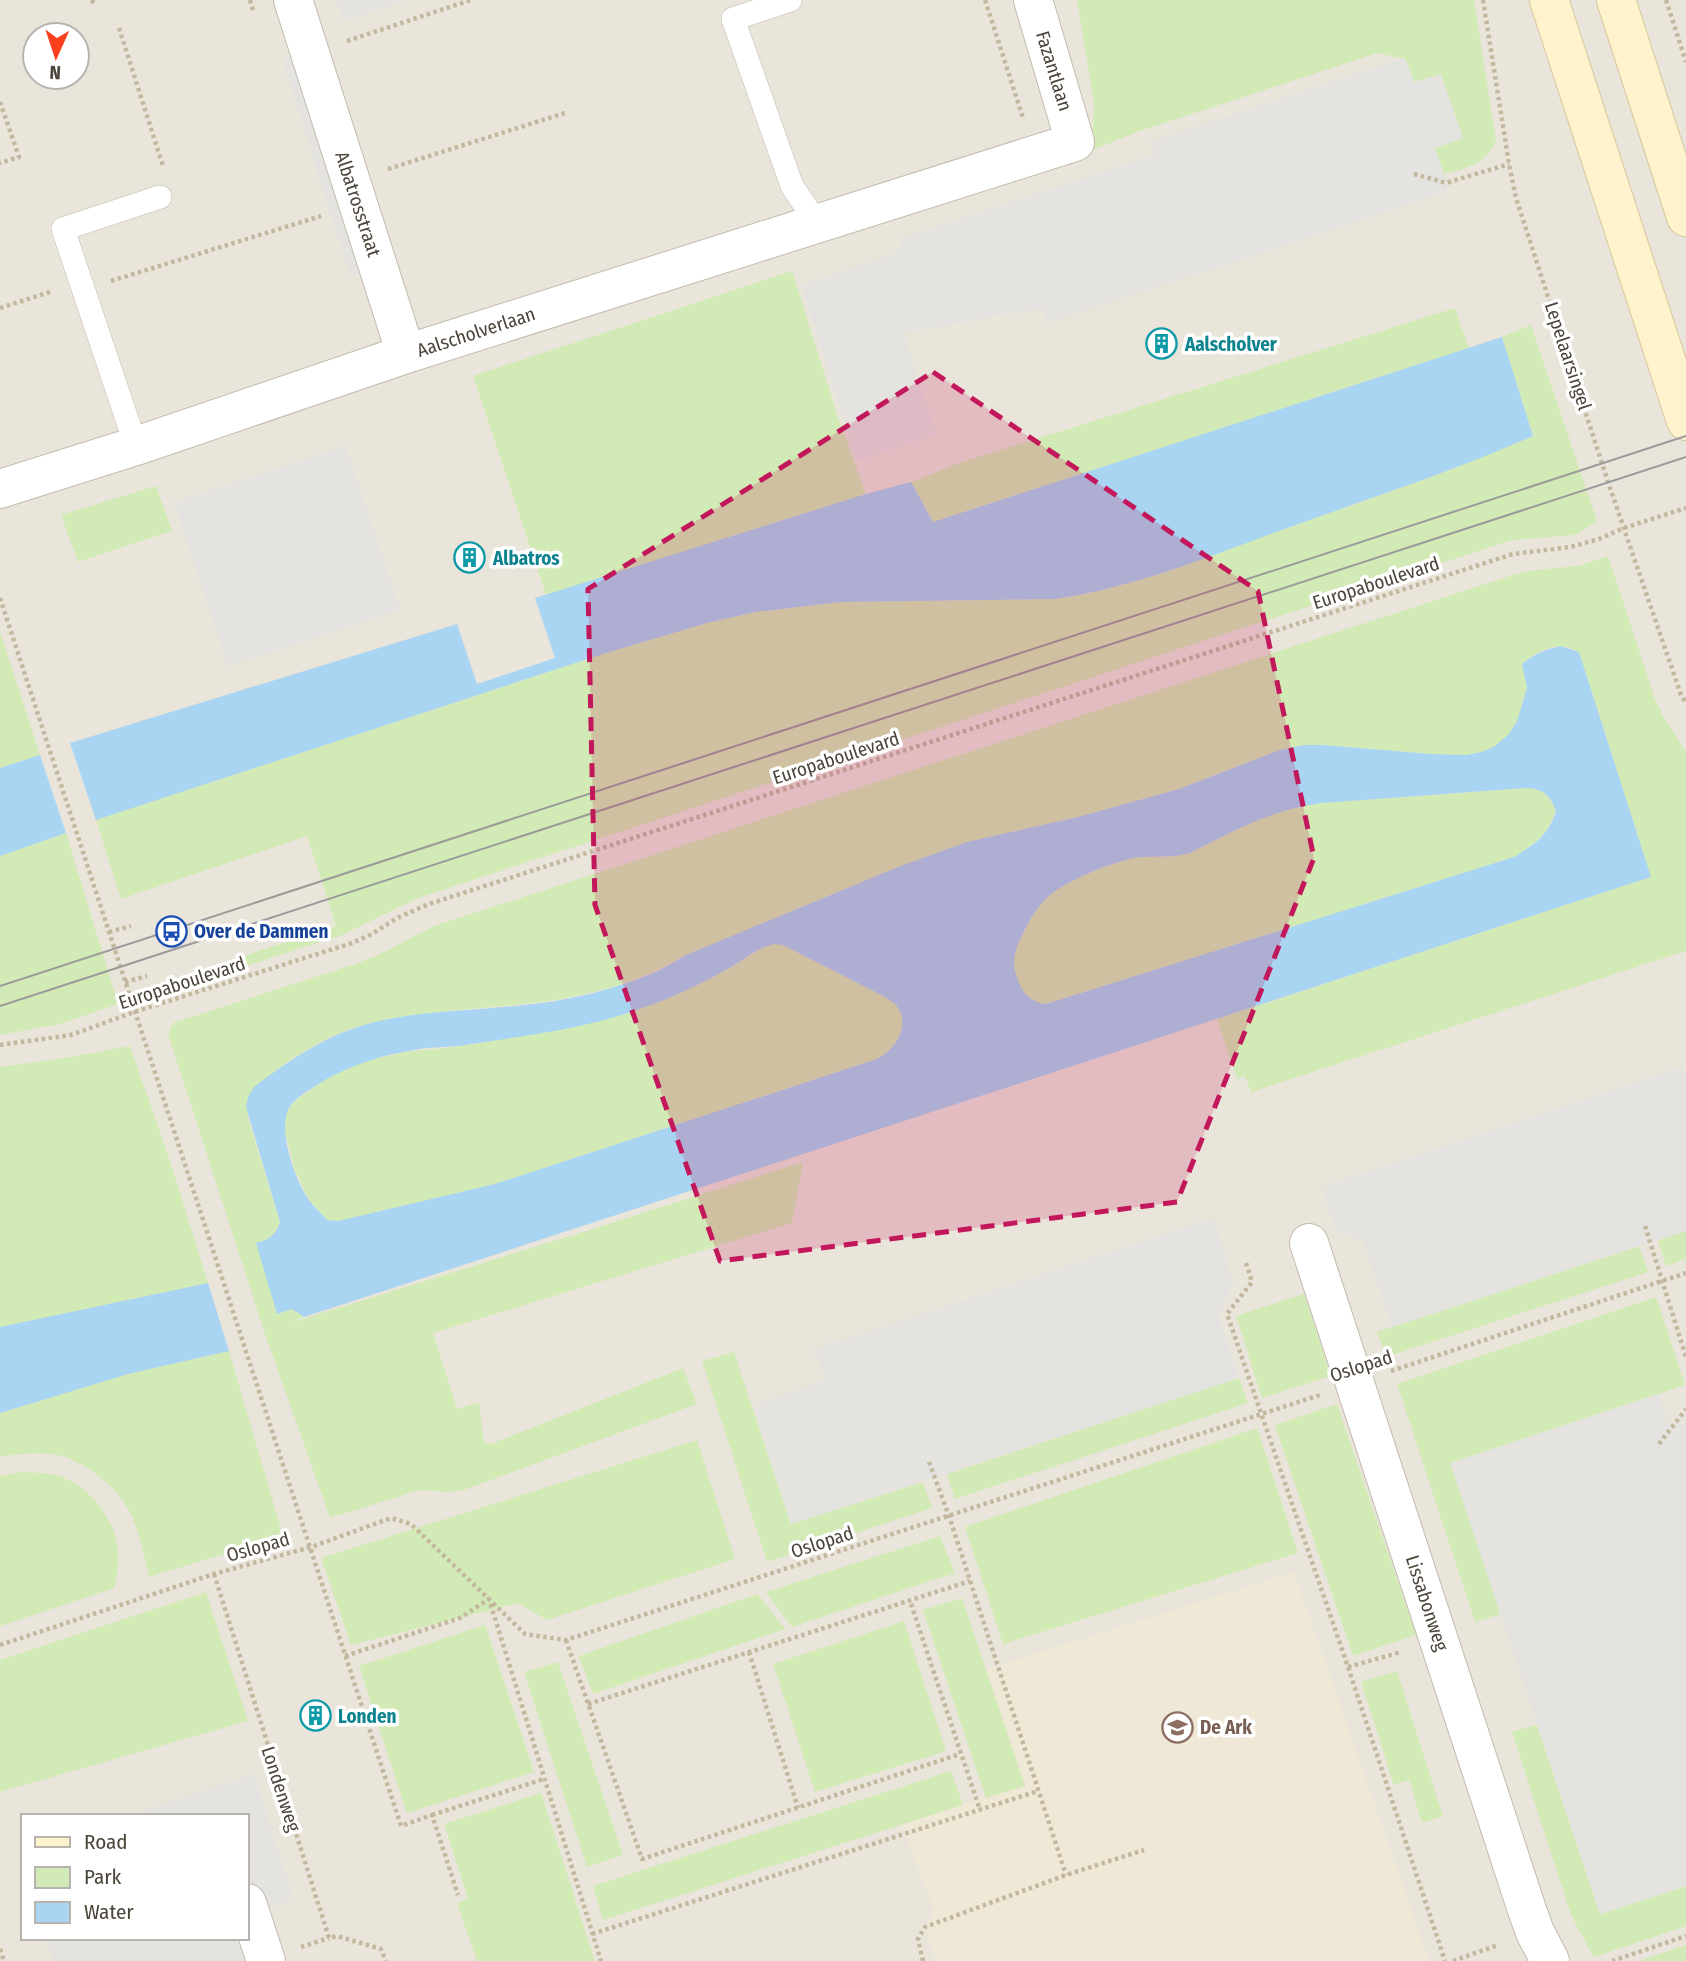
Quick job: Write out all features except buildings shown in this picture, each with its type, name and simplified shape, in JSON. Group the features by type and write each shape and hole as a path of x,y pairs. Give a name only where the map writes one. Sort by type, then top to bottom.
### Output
{"street":[{"name":"Albatrosstraat","path":"293,0 406,355"},
{"name":"Fazantlaan","path":"1033,0 1076,142"},
{"path":"1549,0 1686,421"},
{"path":"1616,0 1686,217"},
{"name":"Aalscholverlaan","path":"0,489 406,355 1076,142"},
{"name":"Lissabonweg","path":"1309,1243 1543,1947"},
{"path":"248,1906 266,1961"}],"lane":[{"path":"790,0 733,19 792,186 817,223"},
{"path":"136,446 63,229 160,197"}],"path":[{"path":"92,0 94,6"},
{"path":"310,53 471,0"},
{"path":"985,0 1035,155"},
{"name":"Lepelaarsingel","path":"1483,0 1509,164 1521,211 1624,528 1686,703"},
{"path":"1665,0 1686,62"},
{"path":"119,28 166,178 160,197"},
{"path":"0,102 19,157 0,163"},
{"path":"350,181 568,112"},
{"path":"1414,174 1446,183 1509,164"},
{"path":"0,308 321,216"},
{"name":"Europaboulevard","path":"0,1045 71,1035 134,1012 352,943 397,918 442,900 1513,554 1570,547 1686,508"},
{"path":"0,598 401,1826 544,1779"},
{"path":"109,932 131,926"},
{"path":"125,982 148,976"},
{"path":"1645,1226 1686,1357"},
{"path":"1246,1263 1252,1282 1227,1314 1445,1961"},
{"name":"Oslopad","path":"0,1645 214,1574 311,1547 391,1518 411,1524 525,1634 565,1640 1686,1273"},
{"path":"1659,1444 1686,1409"},
{"path":"929,1462 1066,1875"},
{"name":"Londenweg","path":"214,1574 329,1938 337,1936 381,1949 386,1961"},
{"path":"588,1704 970,1581"},
{"path":"345,1656 460,1618 489,1599 601,1961"},
{"path":"911,1604 980,1810"},
{"path":"565,1640 642,1859 960,1754"},
{"path":"1348,1667 1439,1640"},
{"path":"749,1652 798,1808"},
{"path":"592,1934 1038,1791"},
{"path":"432,1815 458,1895"},
{"path":"923,1961 919,1939 925,1927 1066,1875 1144,1850"},
{"path":"1612,1961 1686,1936"},
{"path":"1453,1961 1543,1947"},
{"path":"0,1949 4,1961"}],"highlighted area":[{"path":"933,372 1258,591 1314,858 1177,1202 720,1261 595,905 588,589"}],"shaded area":[{"path":"0,0 1686,0 1686,1961 0,1961"},
{"path":"336,0 409,0 343,21"},
{"path":"292,56 360,274 350,277 282,58"},
{"path":"1405,58 1414,82 1441,74 1463,138 1435,148 1449,191 1048,323 1042,308 904,333 937,435 857,461 801,285 895,253 904,237 1155,155 1151,141"},
{"path":"346,446 400,610 228,666 174,502"},
{"path":"1686,1066 1686,1231 1392,1327 1362,1240 1337,1233 1321,1187"},
{"path":"1214,1218 1233,1282 1219,1317 1239,1378 791,1524 753,1405 825,1380 814,1349"},
{"path":"1658,1394 1668,1422 1686,1416 1686,1886 1600,1914 1450,1463"},
{"name":"De Ark","path":"1294,1572 1429,1961 936,1961 925,1927 935,1913 902,1824 1024,1785 987,1669"},
{"path":"254,1774 294,1899 267,1908 285,1961 53,1961 46,1940 248,1940 248,1814 132,1814"}],"green space":[{"path":"1077,0 1474,0 1496,141 1480,161 1444,174 1435,148 1462,138 1441,75 1414,83 1405,59 1377,53 1137,132 1083,154 1093,128 1094,102"},
{"path":"792,271 838,417 866,494 546,595 473,376"},
{"path":"1455,308 1469,348 933,522 911,482 962,462"},
{"path":"1531,325 1597,521 1575,535 1512,540 418,898 342,935 154,996 151,986 336,926 307,836 121,899 96,820 603,654 707,623 755,612 841,602 1056,599 1085,594 1169,571 1407,486 1533,436 1502,337"},
{"path":"156,486 172,531 78,562 61,515"},
{"path":"1608,556 1655,699 1686,752 1686,951 1251,1092 1245,1076 1237,1079 1217,1019 1651,877 1579,652 1556,646 1522,663 1527,688 1517,721 1509,734 1495,747 1482,752 1466,755 1431,754 1323,745 1280,750 1179,789 1078,817 967,842 898,867 616,986 547,1001 423,1014 375,1022 322,1041 275,1071 254,1090 247,1109 280,1222 272,1236 257,1243 278,1313 292,1309 304,1317 290,1323 803,1162 792,1223 433,1333 457,1409 479,1402 484,1442 491,1444 683,1368 697,1404 464,1490 420,1490 330,1518 264,1331 168,1034 173,1023 355,964 434,926 1516,574 1578,566"},
{"path":"0,632 40,755 0,768"},
{"path":"1526,788 1545,794 1556,810 1540,838 1514,857 1046,1004 1027,995 1016,977 1014,959 1017,948 1041,904 1068,883 1107,866 1142,857 1190,853 1254,822 1303,806"},
{"path":"66,833 118,1004 60,1024 0,1035 0,856"},
{"path":"767,945 783,945 885,997 895,1005 902,1023 899,1037 890,1050 877,1059 495,1184 339,1221 327,1220 308,1198 294,1168 284,1124 291,1105 331,1076 363,1062 404,1052 552,1031 689,989 727,970"},
{"path":"130,1046 208,1283 0,1327 0,1067"},
{"path":"1686,1231 1686,1259 1666,1266 1658,1240"},
{"path":"1639,1246 1648,1272 1386,1357 1377,1332"},
{"path":"1304,1294 1331,1376 1262,1398 1236,1316"},
{"path":"1656,1297 1685,1385 1451,1463 1501,1614 1475,1622 1397,1384"},
{"path":"229,1351 283,1536 149,1577 138,1534 128,1509 116,1492 101,1478 59,1455 0,1457 0,1413 128,1374"},
{"path":"734,1352 791,1524 923,1482 932,1508 767,1562 702,1361"},
{"path":"1239,1378 1248,1403 955,1499 947,1474"},
{"path":"1337,1404 1416,1635 1353,1656 1275,1425"},
{"path":"1257,1428 1298,1553 1003,1644 965,1527"},
{"path":"697,1440 735,1559 547,1620 518,1603 351,1645 321,1558"},
{"path":"22,1472 63,1477 86,1491 96,1501 116,1537 117,1574 114,1588 0,1626 0,1476"},
{"path":"940,1536 955,1573 792,1627 766,1592"},
{"path":"206,1592 248,1721 0,1792 0,1660"},
{"path":"757,1594 785,1629 593,1694 579,1656"},
{"path":"962,1598 1025,1786 986,1798 923,1610"},
{"path":"904,1621 946,1751 815,1792 773,1664"},
{"path":"485,1625 534,1772 407,1813 359,1666"},
{"path":"558,1662 623,1855 587,1867 524,1672"},
{"path":"1397,1671 1443,1816 1422,1823 1409,1780 1394,1785 1361,1682"},
{"path":"1537,1725 1600,1914 1686,1886 1686,1926 1594,1957 1569,1909 1512,1732"},
{"path":"951,1771 963,1805 603,1920 593,1886"},
{"path":"541,1793 595,1961 477,1961 457,1903 468,1898 444,1824"},
{"path":"1686,1945 1686,1961 1639,1961"}],"water":[{"path":"1502,337 1533,436 1412,484 1203,559 1116,587 1056,599 841,602 755,612 707,623 603,654 96,820 70,743 457,624 477,684 555,658 535,598 911,482 933,522"},
{"path":"1561,646 1579,652 1651,877 304,1317 292,1309 277,1314 256,1243 271,1236 280,1222 246,1107 254,1087 296,1057 326,1040 358,1027 393,1018 540,1003 606,990 653,973 686,955 898,867 967,842 1078,817 1179,789 1280,750 1323,745 1431,754 1466,755 1482,752 1495,746 1509,734 1517,721 1527,688 1522,664 1545,650","holes":["1526,788 1546,794 1556,811 1549,827 1540,838 1514,857 1046,1004 1031,998 1019,983 1014,965 1015,953 1038,908 1057,890 1107,866 1142,857 1190,853 1254,822 1303,806","775,944 783,945 885,997 895,1005 902,1023 899,1037 890,1050 877,1059 495,1184 338,1221 327,1220 311,1203 298,1180 286,1139 285,1126 291,1105 307,1092 356,1065 398,1053 459,1046 592,1023 683,992 762,948"]},
{"path":"40,755 66,833 0,856 0,768"},
{"path":"208,1283 229,1351 128,1374 0,1413 0,1327"}],"tram line":[{"path":"0,986 1686,436"},
{"path":"0,1006 1686,457"}],"place":[{"name":"Aalscholver","path":"1162,344"},
{"name":"Albatros","path":"470,558"},
{"name":"Over de Dammen","path":"171,931"},
{"name":"Londen","path":"315,1716"},
{"name":"De Ark","path":"1177,1727"}]}
